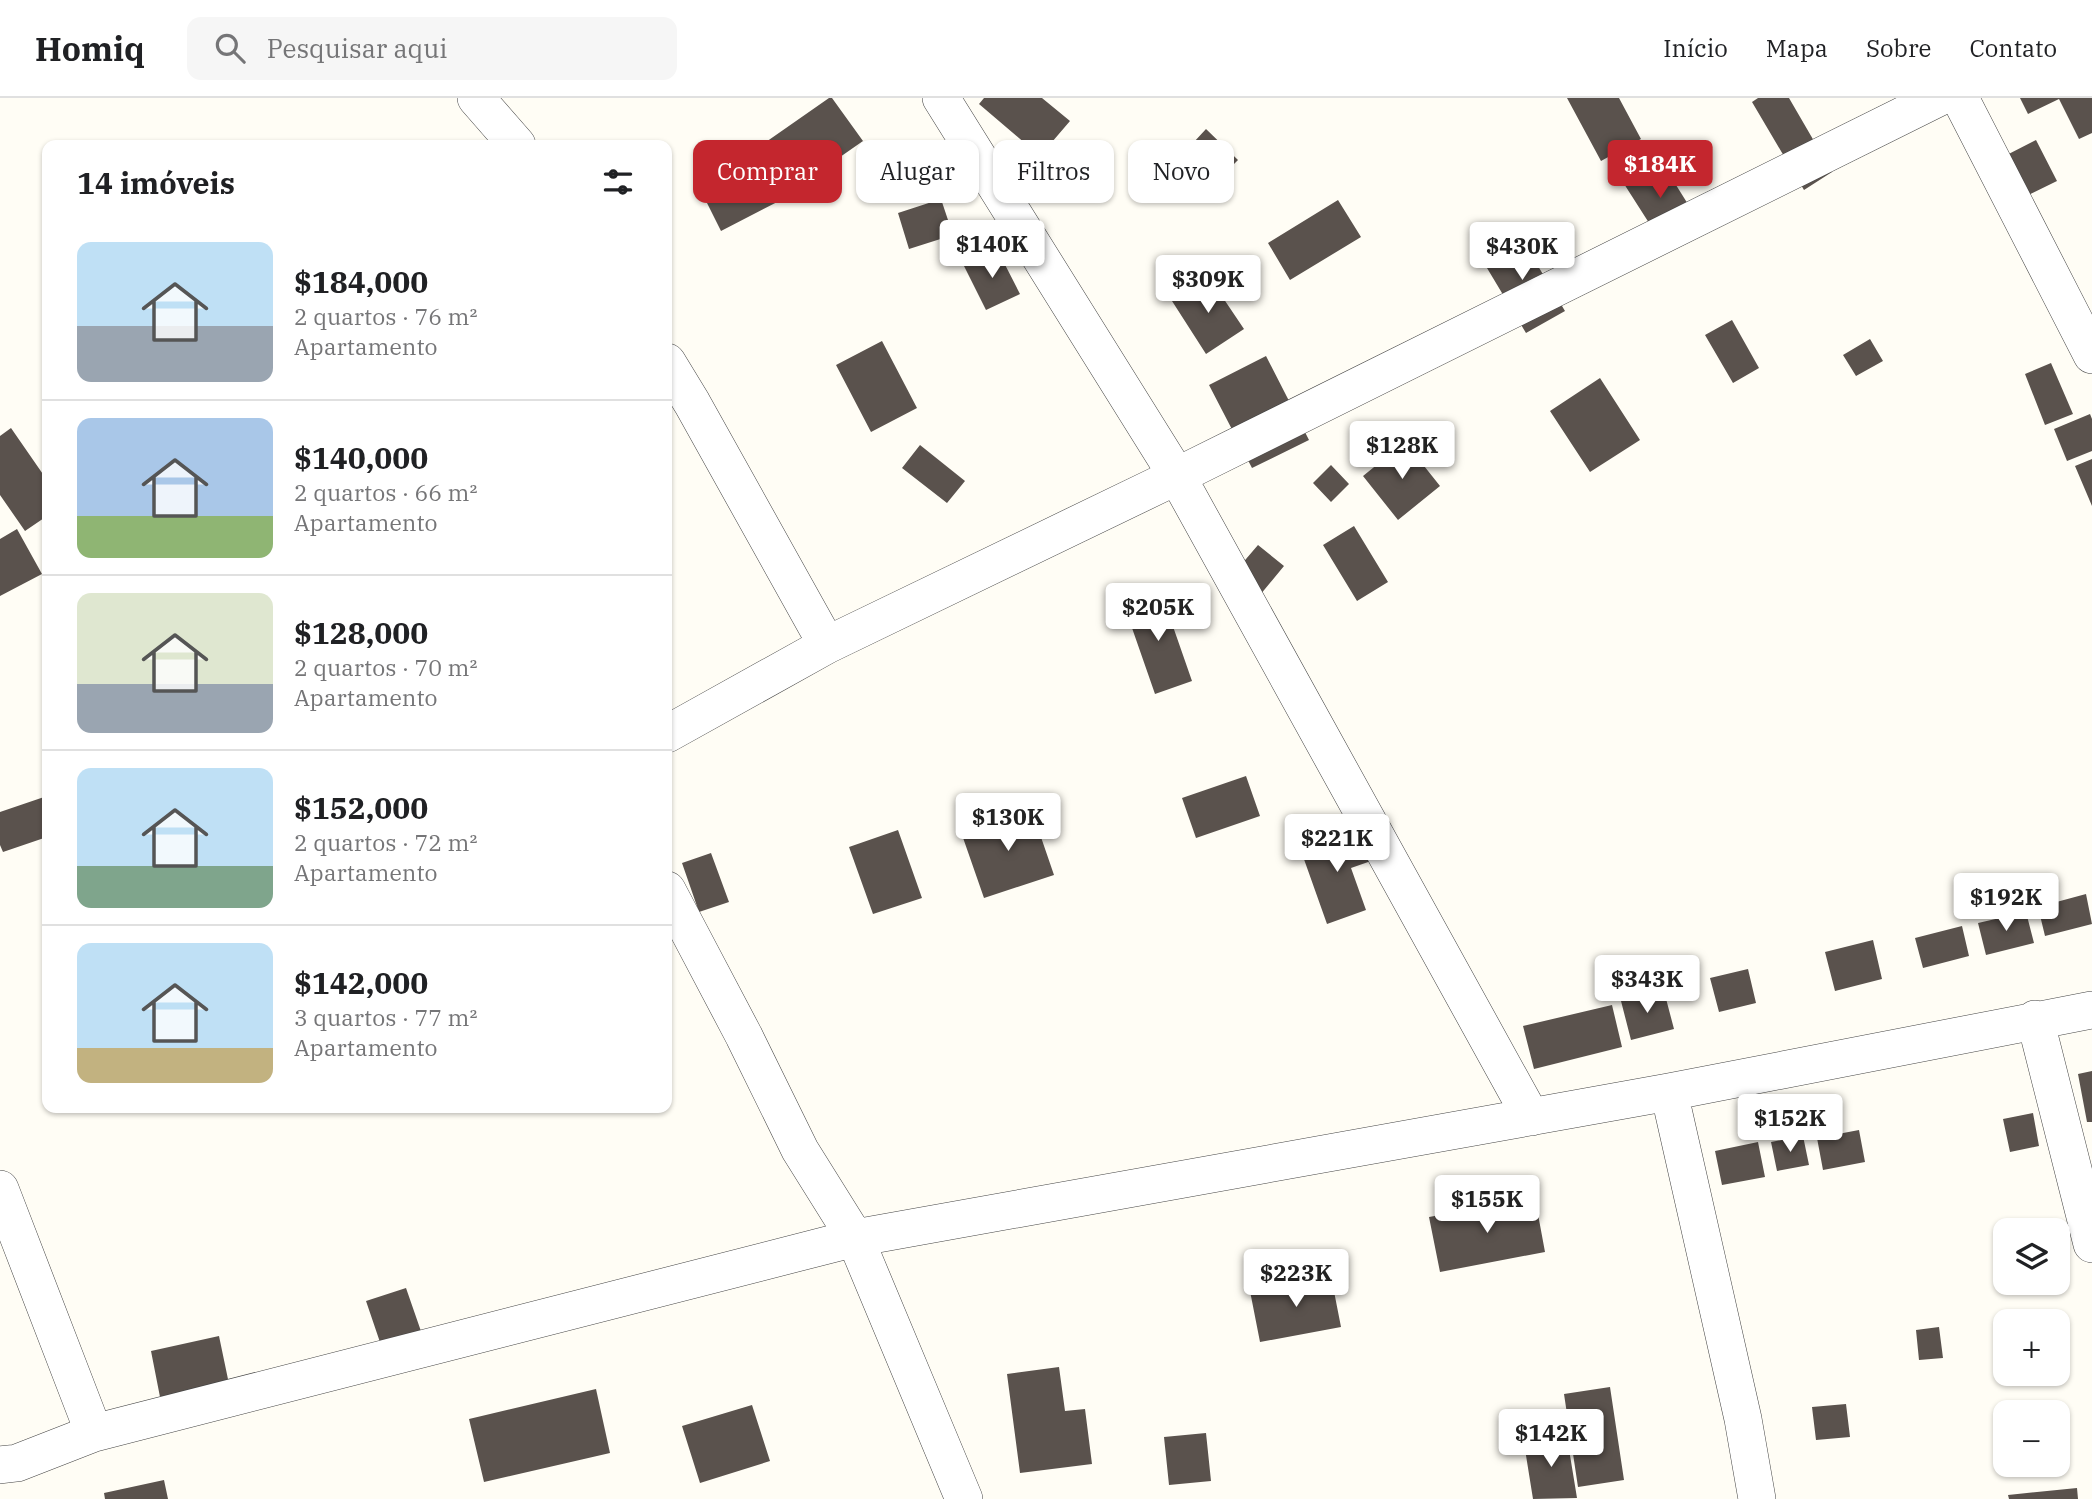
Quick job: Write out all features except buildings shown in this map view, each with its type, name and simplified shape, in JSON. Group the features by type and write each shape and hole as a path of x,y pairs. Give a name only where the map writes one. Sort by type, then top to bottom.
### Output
{"street":[{"path":"476,98 513,140"},
{"path":"941,98 1177,476 1531,1117"},
{"path":"672,731 827,645 1177,476 1938,98"},
{"path":"1960,98 2092,355"},
{"path":"672,370 827,645"},
{"path":"672,899 800,1150 855,1238 964,1499"},
{"path":"0,1465 17,1463 94,1433 855,1238 1669,1092 2092,1010"},
{"path":"2035,1019 2092,1244"},
{"path":"1669,1092 1743,1419 1757,1499"},
{"path":"0,1189 94,1433"}]}
